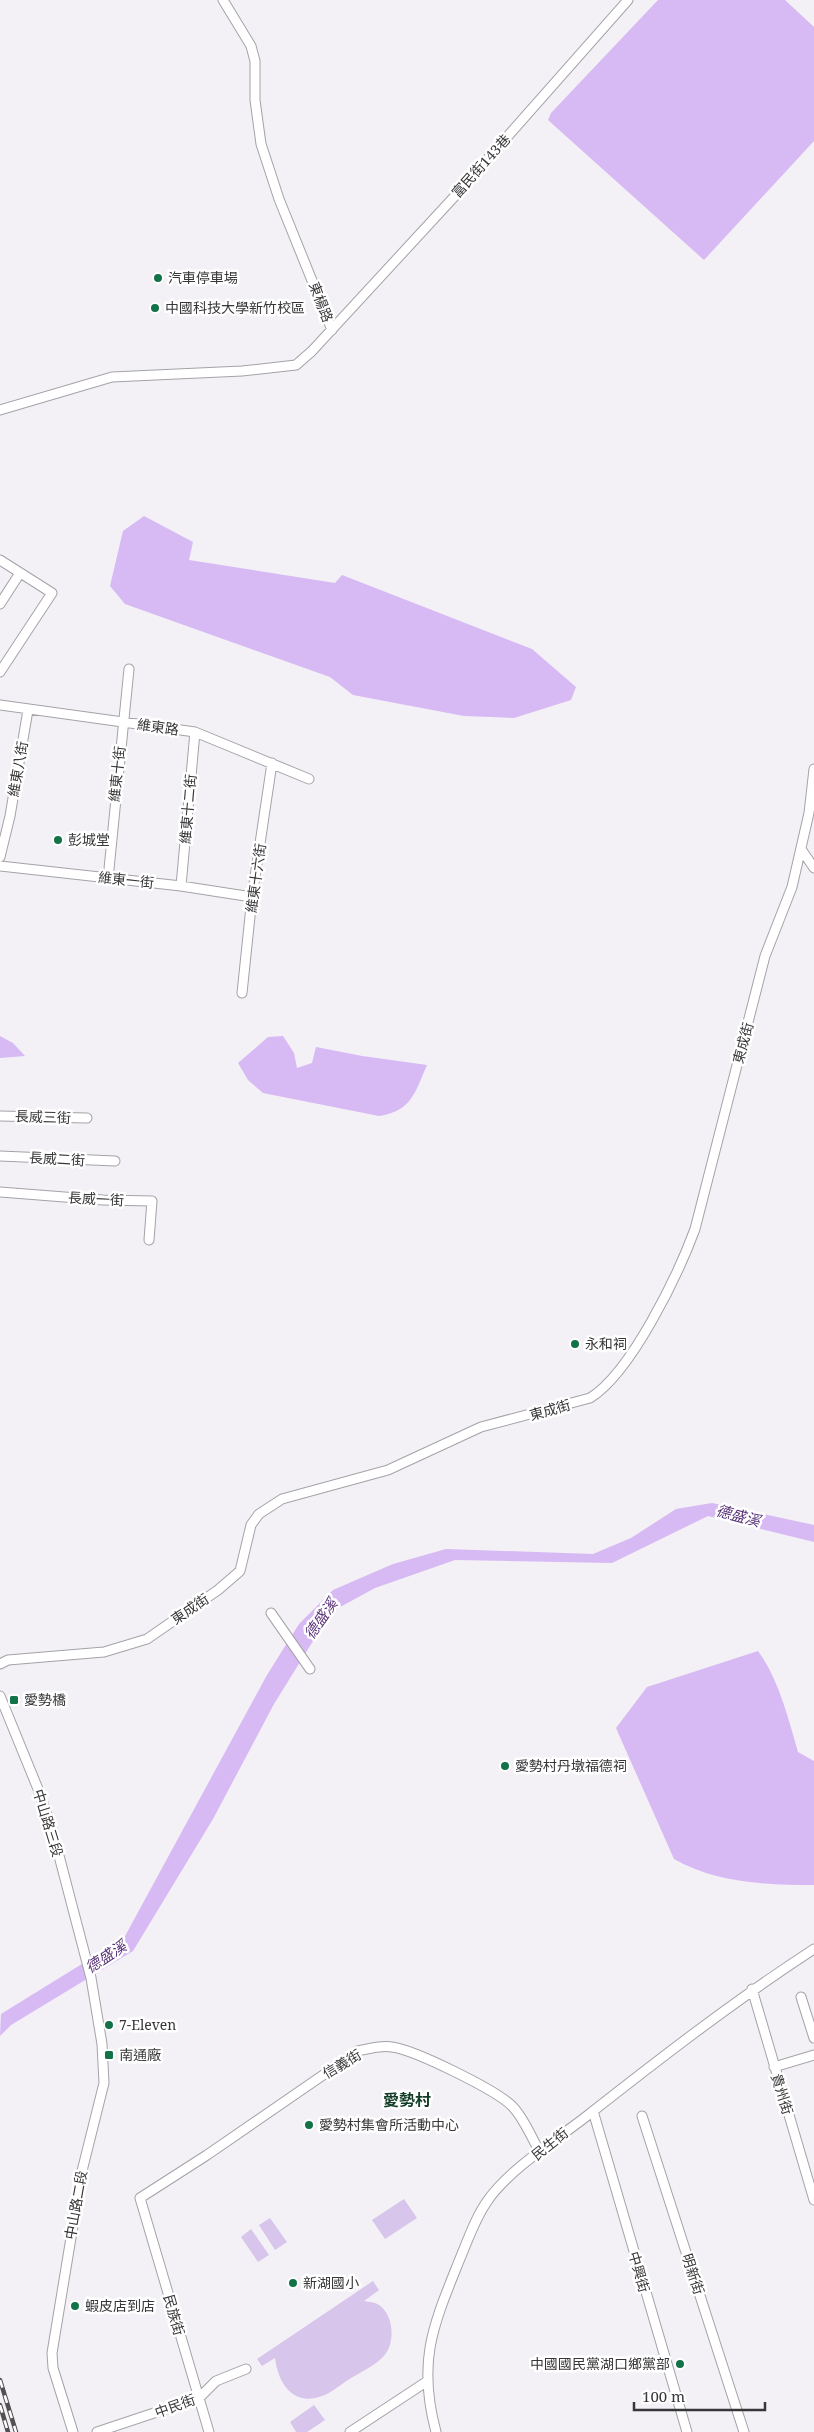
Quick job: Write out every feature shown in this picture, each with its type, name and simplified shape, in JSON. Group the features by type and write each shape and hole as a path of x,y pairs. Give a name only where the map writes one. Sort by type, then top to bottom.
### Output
{"street":[{"name":"東楊路","path":"0,410 112,378 242,371 296,365 312,352 332,330 279,199 261,144 255,100 255,61 251,46 223,0"},
{"name":"富民街143巷","path":"332,330 454,197 628,0"},
{"path":"0,560 52,593 0,672"},
{"path":"0,604 20,573"},
{"name":"維東十街","path":"108,879 129,669"},
{"name":"維東路","path":"0,705 194,732 309,779"},
{"name":"維東八街","path":"0,857 10,816 28,710"},
{"name":"維東十二街","path":"181,886 194,732"},
{"name":"維東十六街","path":"242,993 252,897 272,763"},
{"name":"東成街","path":"0,1664 8,1660 104,1652 146,1639 218,1590 240,1571 251,1526 259,1514 282,1499 388,1470 482,1428 586,1399 604,1390 630,1357 683,1262 695,1229 765,956 792,887 811,813 814,769"},
{"path":"801,850 814,868"},
{"name":"維東一街","path":"0,866 181,886 252,897"},
{"name":"長威三街","path":"0,1116 87,1118"},
{"name":"長威二街","path":"0,1156 115,1161"},
{"name":"長威一街","path":"0,1192 103,1200 152,1201 149,1240"},
{"path":"271,1613 307,1665"},
{"name":"中山路三段","path":"0,1696 44,1806 86,1954 91,1978"},
{"name":"民生街","path":"436,2432 426,2382 435,2321 475,2222 489,2198 540,2152 752,1989 814,1949"},
{"name":"中山路二段","path":"73,2432 53,2368 52,2353 82,2171 104,2083 102,2044 91,1978"},
{"name":"貴州街","path":"752,1989 814,2200"},
{"path":"802,1998 814,2038"},
{"name":"信義街","path":"140,2198 207,2155 358,2051 370,2048 391,2046 408,2052 439,2064 504,2099 520,2117 540,2152"},
{"path":"774,2067 814,2055"},
{"name":"中興街","path":"593,2111 687,2432"},
{"name":"明新街","path":"642,2116 744,2432"},
{"name":"民族街","path":"140,2198 209,2432"},
{"name":"中民街","path":"97,2432 199,2398 216,2381 246,2369"},
{"path":"350,2432 426,2382"}],"shaded area":[{"path":"404,2199 417,2218 385,2239 372,2220"},
{"path":"270,2218 287,2242 275,2250 259,2225"},
{"path":"251,2229 269,2255 258,2262 241,2237"},
{"path":"373,2281 379,2290 364,2301 376,2303 384,2310 392,2330 390,2345 383,2357 329,2393 312,2399 295,2395 289,2390 280,2376 275,2358 262,2366 257,2359"},
{"path":"314,2405 325,2420 307,2432 296,2432 290,2422"}],"water":[{"path":"658,0 785,0 814,27 814,141 704,260 548,120 551,113"},
{"path":"144,516 193,542 189,560 335,583 342,575 532,649 576,687 571,700 514,718 464,716 353,695 330,677 125,604 110,586 123,531"},
{"path":"0,1036 13,1043 25,1056 0,1058"},
{"path":"283,1036 294,1053 297,1068 312,1063 316,1047 362,1056 427,1065 415,1092 406,1105 399,1110 379,1116 263,1093 248,1080 238,1063 268,1037"},
{"name":"德盛溪","path":"712,1503 814,1525 814,1542 708,1516 612,1563 455,1560 375,1588 331,1612 274,1704 213,1819 133,1951 11,2025 0,2036 1,2014 124,1938 267,1675 299,1624 333,1590 393,1564 446,1549 593,1554 631,1538 676,1509"},
{"path":"758,1651 772,1674 798,1752 814,1761 814,1885 760,1883 724,1878 690,1867 674,1859 616,1728 647,1687"}],"railway":[{"path":"0,2380 16,2432"},
{"path":"0,2405 8,2432"}],"place":[{"name":"汽車停車場","path":"158,278"},
{"name":"中國科技大學新竹校區","path":"155,308"},
{"name":"彭城堂","path":"58,840"},
{"name":"永和祠","path":"575,1344"},
{"name":"愛勢橋","path":"14,1700"},
{"name":"愛勢村丹墩福德祠","path":"505,1766"},
{"name":"7-Eleven","path":"109,2025"},
{"name":"南通廠","path":"109,2055"},
{"name":"愛勢村集會所活動中心","path":"309,2125"},
{"name":"新湖國小","path":"293,2283"},
{"name":"蝦皮店到店","path":"75,2306"},
{"name":"中國國民黨湖口鄉黨部","path":"680,2364"}],"district":[{"name":"愛勢村","path":"407,2100"}]}
